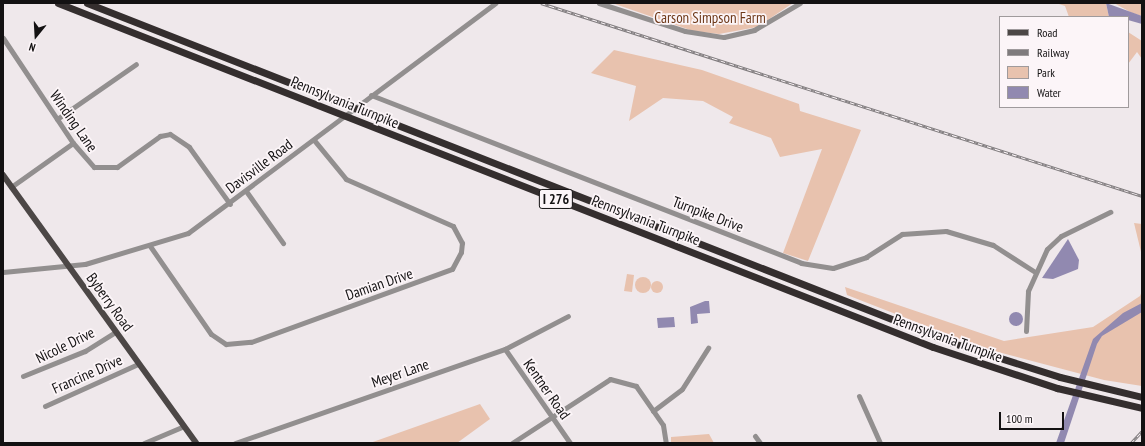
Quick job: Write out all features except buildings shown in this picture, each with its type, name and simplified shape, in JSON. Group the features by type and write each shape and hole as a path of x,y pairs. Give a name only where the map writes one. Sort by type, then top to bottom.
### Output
{"highway":[{"name":"Pennsylvania Turnpike","path":"58,3 879,326 1057,388 1094,398 1142,408"},
{"name":"Pennsylvania Turnpike","path":"87,3 953,343 1060,377 1142,397"}],"main road":[{"name":"Byberry Road","path":"3,174 68,267 196,443"}],"street":[{"name":"Davisville Road","path":"3,272 68,267 150,246 188,233 230,204 361,102 495,3"},
{"path":"599,3 685,31 724,37 754,30 800,3"},
{"name":"Winding Lane","path":"3,38 73,143 94,167 108,169 117,167 160,136 170,134 189,148 230,204"},
{"path":"57,119 136,64"},
{"name":"Turnpike Drive","path":"371,95 801,263 833,268 866,257 902,234 946,231 993,245 1035,272"},
{"name":"Damian Drive","path":"150,246 211,334 226,344 251,342 452,269 461,252 462,243 453,226 346,179 314,140"},
{"path":"11,186 73,143"},
{"path":"246,191 283,243"},
{"path":"1026,331 1028,291 1035,272 1047,249 1061,236 1110,212"},
{"name":"Meyer Lane","path":"235,443 505,349 568,316"},
{"name":"Nicole Drive","path":"23,376 85,352 115,332"},
{"path":"653,411 682,389 708,348"},
{"name":"Kentner Road","path":"505,349 570,443"},
{"name":"Francine Drive","path":"45,406 138,364"},
{"path":"512,443 610,379 636,386 666,432 666,443"},
{"path":"859,396 880,443"},
{"path":"144,443 184,426"},
{"path":"755,436 760,443"}],"green space":[{"name":"Carson Simpson Farm","path":"612,3 793,3 757,27 719,34 693,31"},
{"path":"1056,3 1106,3 1109,16 1069,16 1065,6"},
{"path":"1114,3 1142,3 1142,16 1132,13"},
{"path":"1129,33 1142,41 1142,59 1137,52 1129,63"},
{"path":"614,50 702,70 799,104 800,111 861,130 808,261 783,253 822,149 780,157 771,138 729,123 733,117 703,101 663,98 629,121 636,86 591,73"},
{"path":"1134,223 1142,224 1142,256"},
{"path":"627,274 634,275 632,292 624,291"},
{"path":"643,277 650,282 651,285 646,292 643,293 636,288 635,285 640,278"},
{"path":"655,281 659,281 663,287 659,293 655,293 651,289 651,285"},
{"path":"845,287 1004,341 1093,327 1140,296 1142,291 1142,386 1104,380 983,348 847,295"},
{"path":"480,404 490,419 457,443 370,443"},
{"path":"709,434 714,443 671,443 671,437"}],"water":[{"path":"1106,3 1142,16 1142,24 1129,20 1129,16 1109,16"},
{"path":"1068,239 1079,260 1078,269 1053,279 1042,278"},
{"path":"705,301 709,301 710,313 697,314 698,323 691,324 690,307"},
{"path":"1142,303 1142,312 1102,336 1097,344 1064,443 1056,443 1093,339 1123,313"},
{"path":"1016,312 1021,314 1023,319 1021,324 1016,326 1011,324 1009,319 1011,314"},
{"path":"674,317 675,327 658,328 657,318"}],"railway":[{"path":"541,3 1142,196"},
{"path":"1131,443 1142,431"}]}
